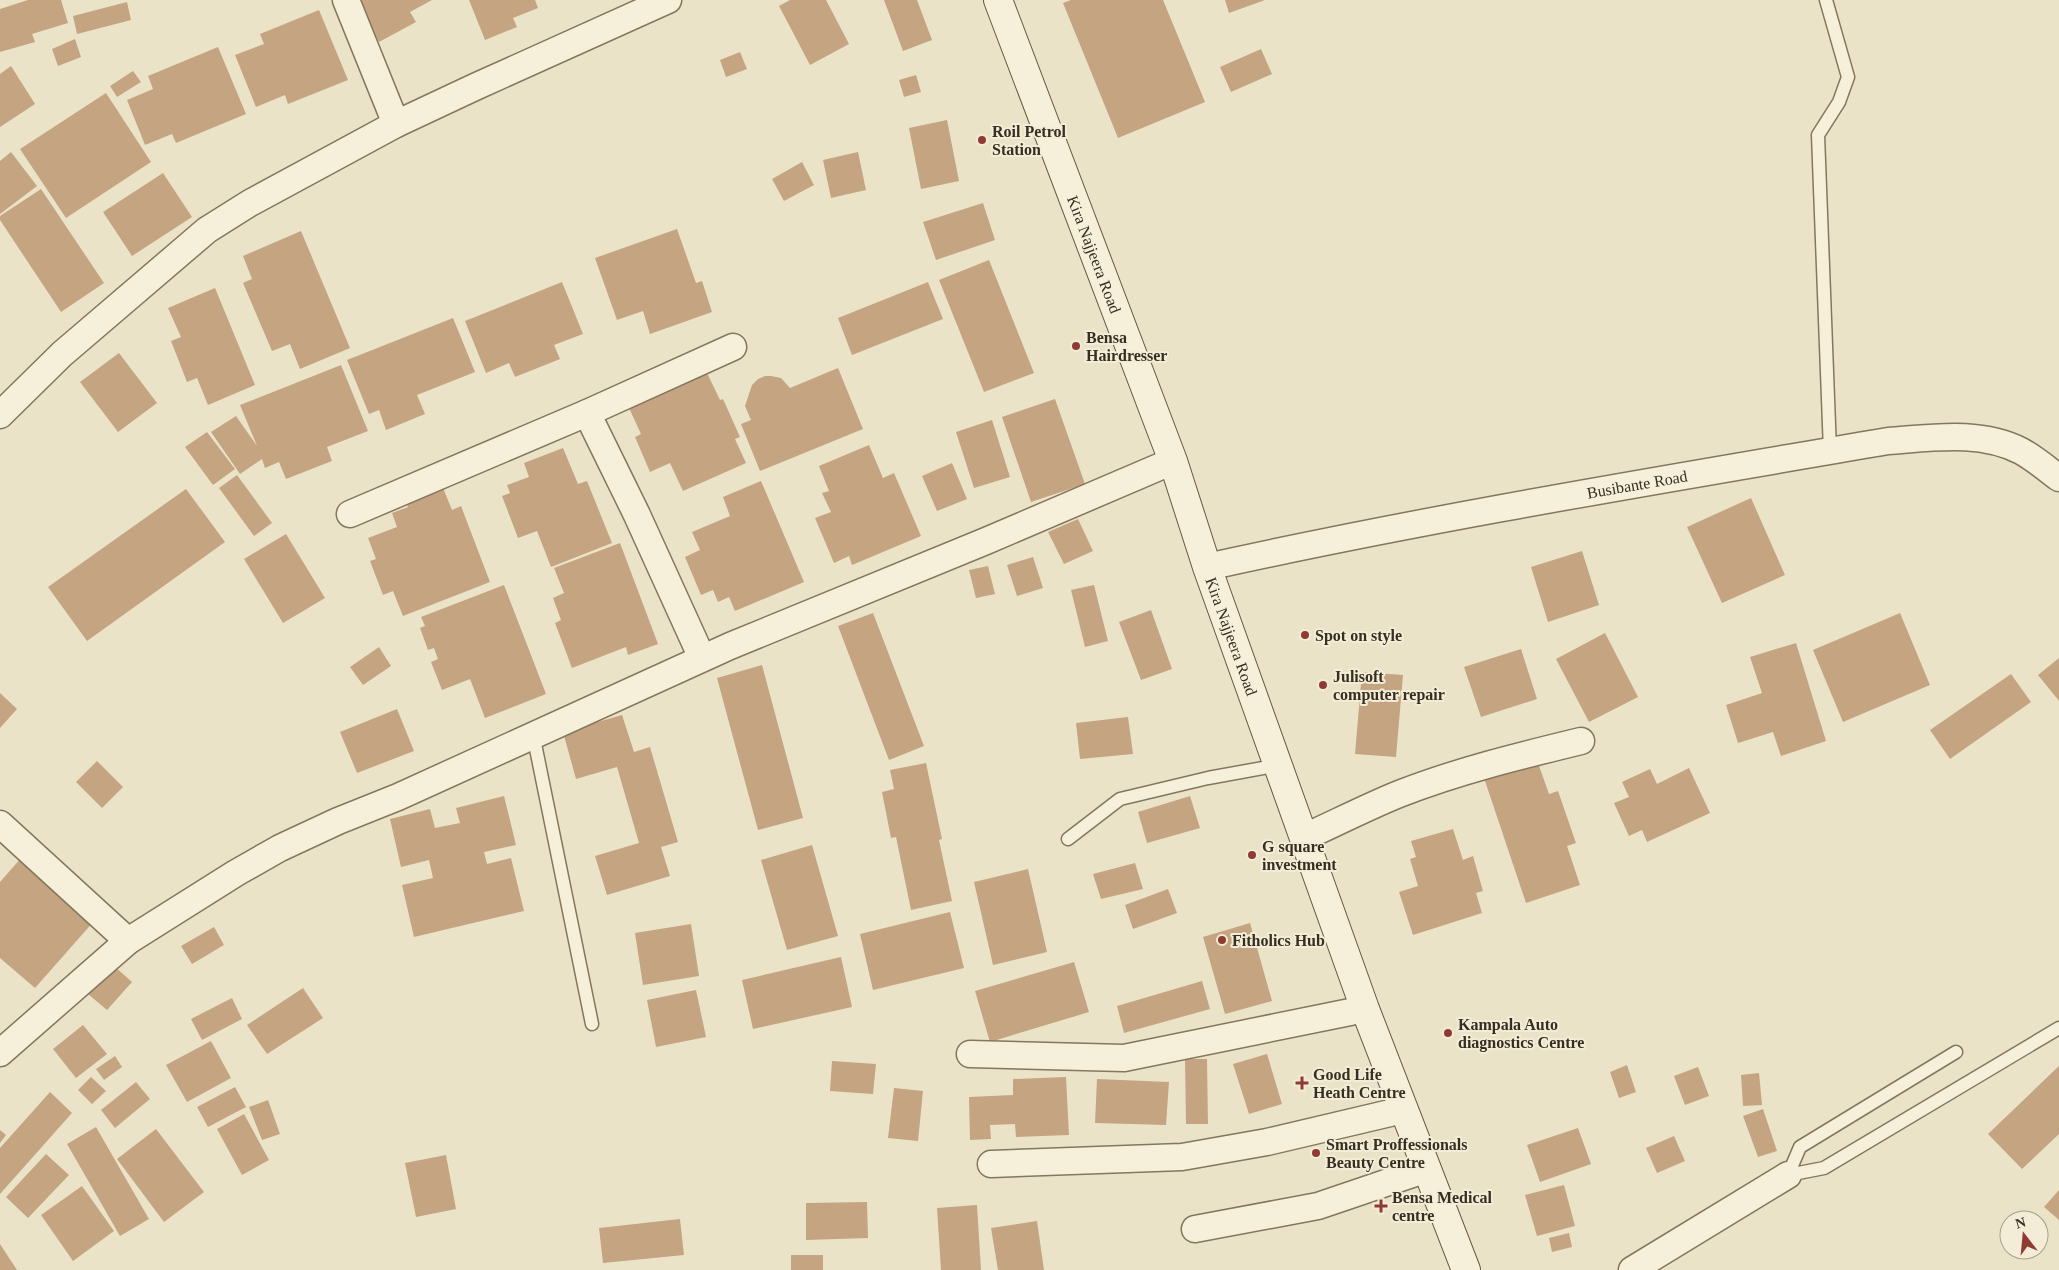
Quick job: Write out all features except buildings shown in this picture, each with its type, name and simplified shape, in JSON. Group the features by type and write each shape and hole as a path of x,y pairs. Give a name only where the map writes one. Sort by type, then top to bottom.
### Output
{"main road":[{"name":"Kira Najjeera Road","path":"998,0 1173,461 1208,567 1365,1009 1466,1270"}],"street":[{"path":"346,0 396,124"},
{"path":"0,415 62,354 206,230 250,203 396,124 668,0"},
{"path":"350,514 587,414 733,347"},
{"path":"587,414 638,515 702,658"},
{"name":"Busibante Road","path":"1208,567 1277,551 1554,498 1888,441 1943,437 1985,438 2021,451 2059,478"},
{"path":"0,1053 128,941 236,873 280,848 702,658 986,541 1173,461"},
{"path":"1305,837 1396,796 1455,774 1497,761 1581,741"},
{"path":"0,824 128,941"},
{"path":"970,1054 1124,1058 1365,1009"},
{"path":"991,1164 1182,1157 1267,1142 1403,1110"},
{"path":"1195,1229 1318,1206 1427,1170"},
{"path":"1632,1270 1788,1175"}],"lane":[{"path":"1826,0 1848,77 1839,102 1818,135 1830,451"},
{"path":"533,734 592,1024"},
{"path":"1068,839 1120,799 1208,778 1279,765"},
{"path":"1788,1175 1824,1168 2059,1028"},
{"path":"1788,1175 1800,1147 1956,1052"}],"place":[{"name":"Roil Petrol Station","path":"982,140"},
{"name":"Bensa Hairdresser","path":"1076,346"},
{"name":"Spot on style","path":"1305,635"},
{"name":"Julisoft computer repair","path":"1323,685"},
{"name":"G square investment","path":"1252,855"},
{"name":"Fitholics Hub","path":"1222,940"},
{"name":"Kampala Auto diagnostics Centre","path":"1448,1033"},
{"name":"Good Life Heath Centre","path":"1302,1083"},
{"name":"Smart Proffessionals Beauty Centre","path":"1316,1153"},
{"name":"Bensa Medical centre","path":"1381,1206"}]}
